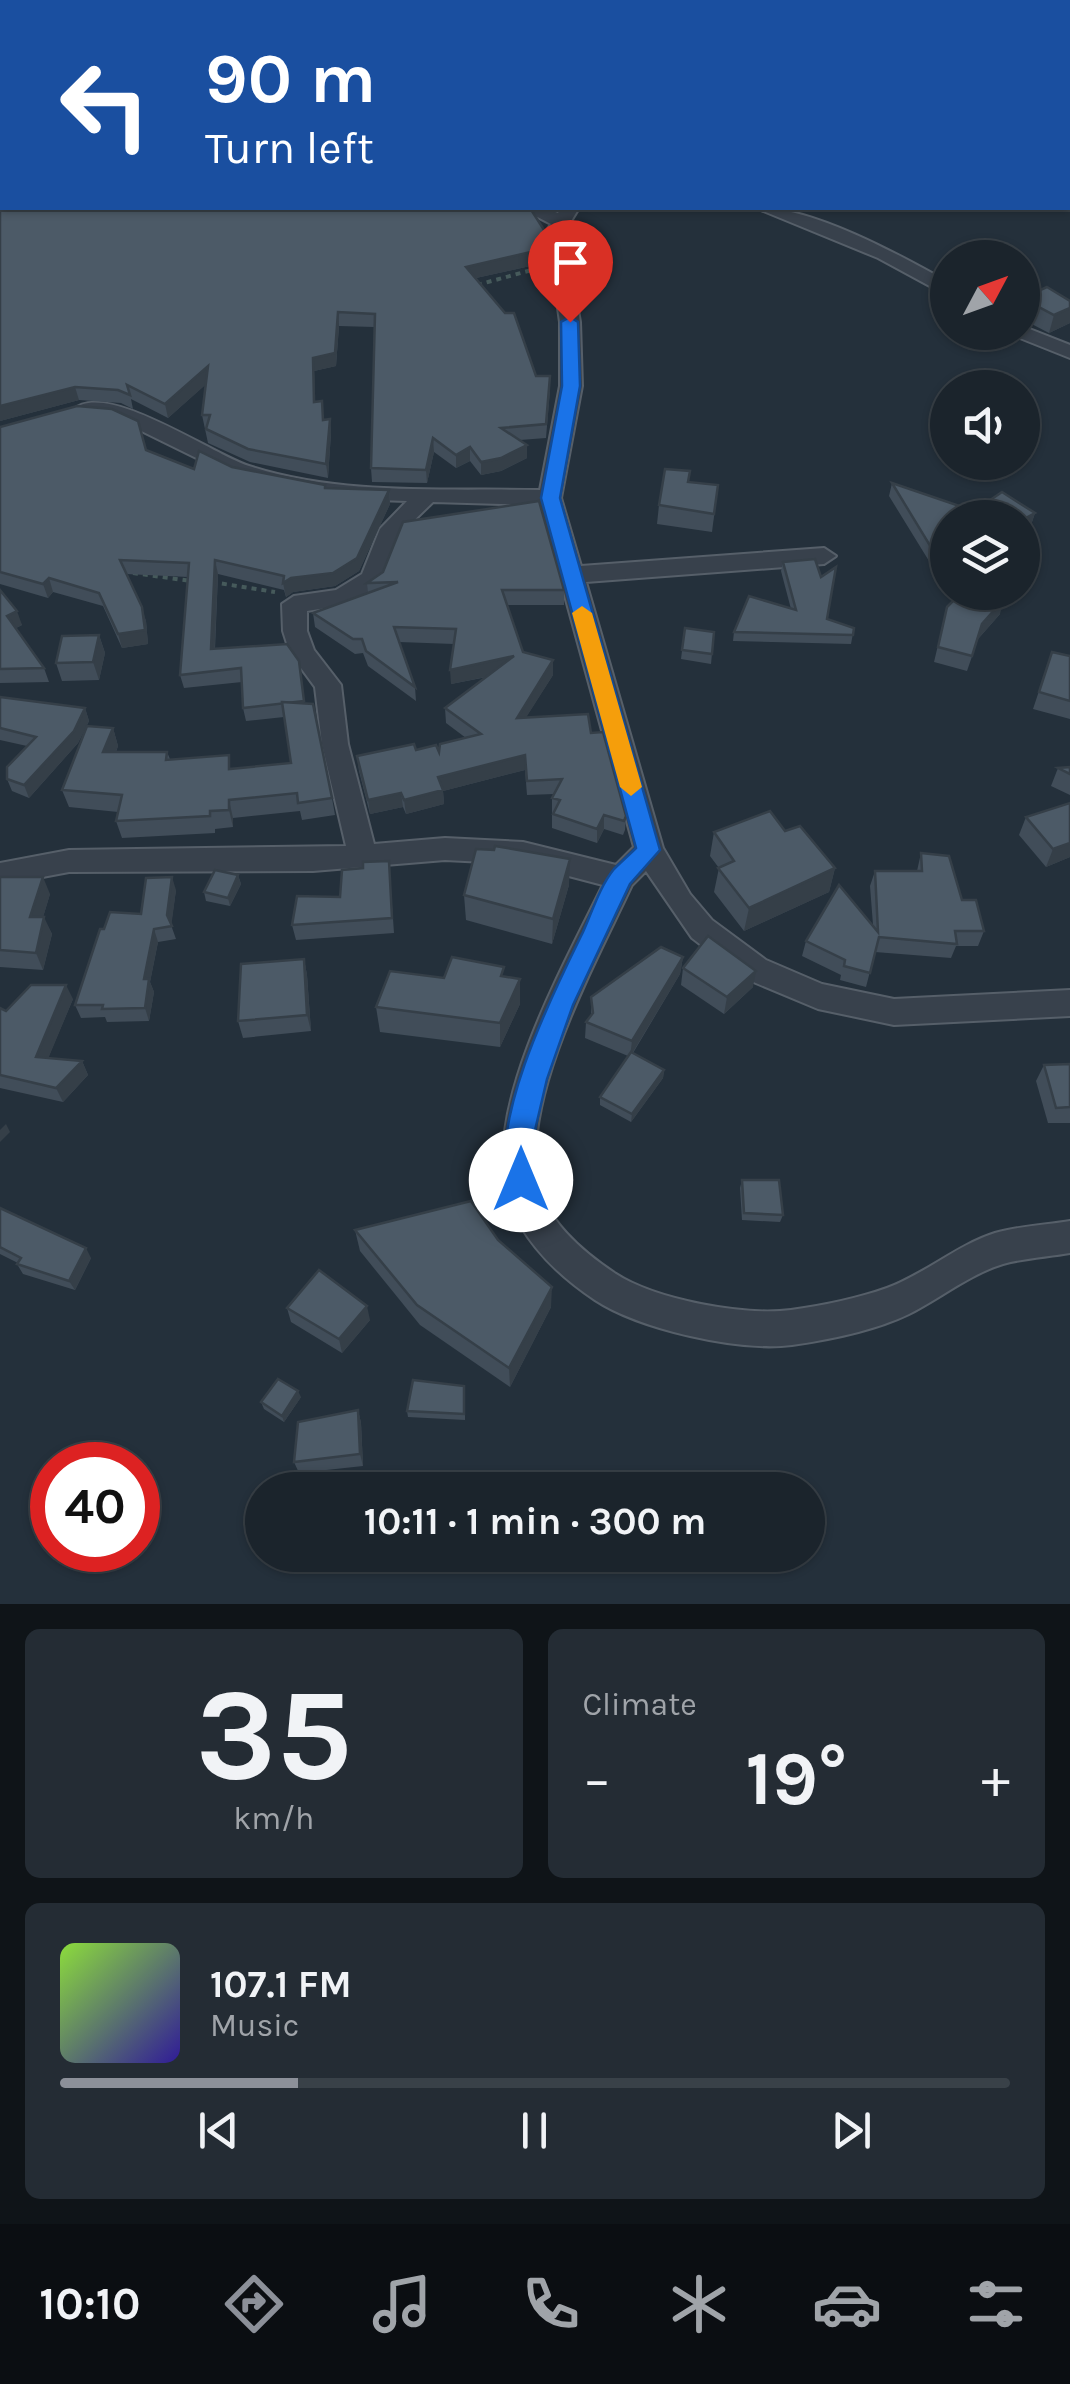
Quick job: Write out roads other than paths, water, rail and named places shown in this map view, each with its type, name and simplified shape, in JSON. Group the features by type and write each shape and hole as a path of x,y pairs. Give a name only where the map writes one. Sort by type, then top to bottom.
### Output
{"street":[{"path":"770,210 850,239 930,281"},
{"path":"565,214 556,231 570,322 571,386 550,498 649,850 680,902 702,929 755,969 818,996 894,1012 1070,1003"},
{"path":"1040,340 1069,352"},
{"path":"64,414 80,410 121,413 243,472 346,492 550,498"},
{"path":"363,856 335,744 328,685 303,653 295,631 294,604 342,598 372,579 392,529 425,497"},
{"path":"571,574 824,556"},
{"path":"0,874 69,861 312,860 444,849 523,854 620,878"},
{"path":"649,850 620,878 560,1005 534,1079 518,1143 521,1180 536,1219 571,1264 627,1300 695,1322 790,1328 892,1304 997,1250 1070,1237"}]}
